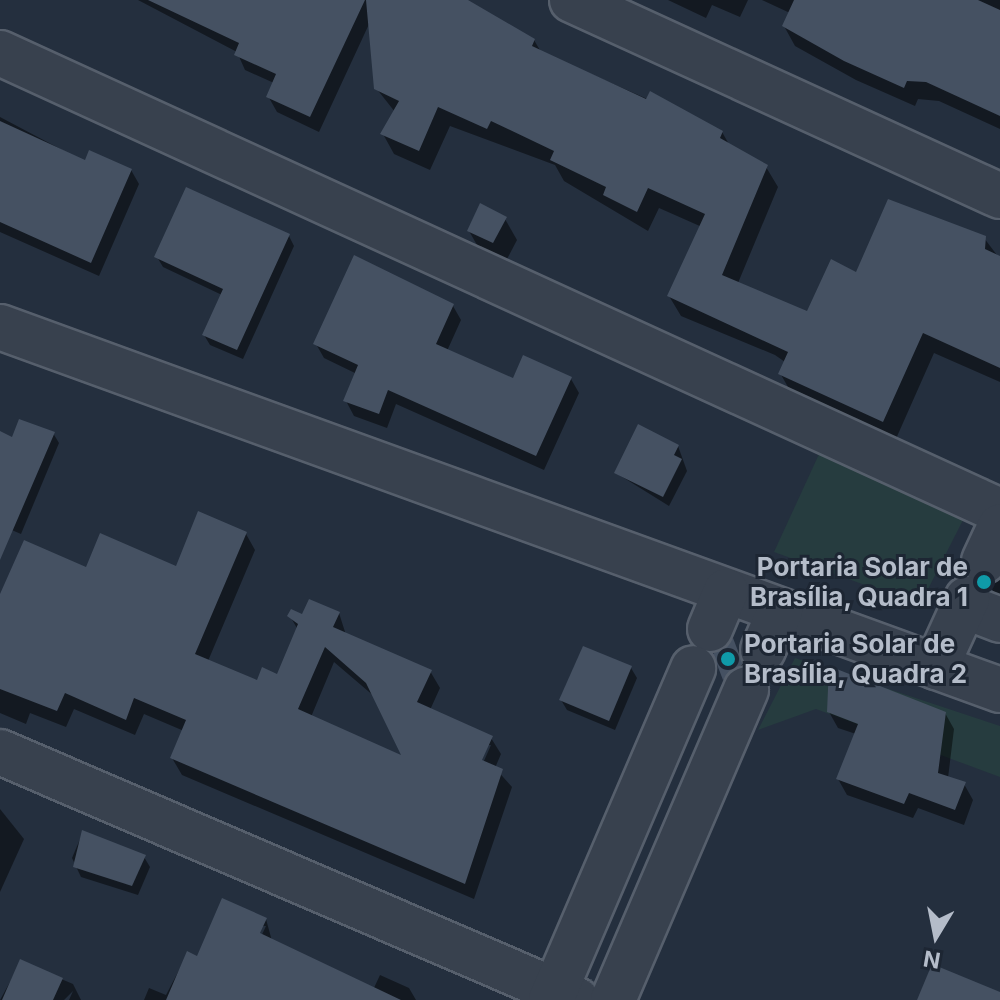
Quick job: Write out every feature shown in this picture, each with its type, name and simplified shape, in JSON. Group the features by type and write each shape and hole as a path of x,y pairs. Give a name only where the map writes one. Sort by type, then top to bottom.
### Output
{"street":[{"path":"572,0 1000,196"},
{"path":"0,53 1000,511"},
{"path":"0,327 702,646 740,704 613,1000"},
{"path":"936,667 983,582"},
{"path":"702,646 771,631 996,678"},
{"path":"0,752 561,997 702,646"}],"green space":[{"path":"820,452 964,518 920,605 774,552"},
{"path":"795,658 1000,726 1000,777 816,709 758,730"}],"building":[{"path":"148,0 365,0 310,117 266,97 276,74 234,55 239,43"},
{"path":"366,0 468,0 535,39 532,46 646,99 650,91 723,131 720,138 768,165 722,275 807,311 831,259 856,272 888,199 986,236 985,249 1000,256 1000,368 923,333 883,422 778,374 788,352 667,296 705,214 648,188 637,212 603,195 606,187 550,160 554,151 491,121 487,129 438,107 419,151 380,134 399,101 374,89"},
{"path":"794,0 978,0 1000,10 1000,116 926,82 907,81 904,88 844,61 782,26"},
{"path":"0,121 85,160 89,150 132,169 91,263 0,222"},
{"path":"186,187 290,234 237,350 202,335 223,289 154,257"},
{"path":"480,203 507,217 493,243 467,231"},
{"path":"354,255 454,304 436,344 513,378 523,355 572,377 536,456 388,390 379,414 343,401 358,365 313,344"},
{"path":"19,419 55,432 0,560 0,431 12,437"},
{"path":"638,424 679,445 674,455 682,459 663,497 614,473"},
{"path":"198,511 247,532 195,654 257,680 262,667 277,674 298,624 287,616 291,609 302,614 309,599 340,612 333,627 432,670 417,702 493,736 482,760 503,769 465,884 170,758 186,720 134,698 126,720 65,693 57,711 0,689 0,594 24,540 86,567 100,533 176,566","holes":["325,647 366,683 401,755 298,709"]},
{"path":"733,638 743,664 723,680 713,654"},
{"path":"583,646 632,666 609,721 559,700"},
{"path":"829,666 946,712 938,773 966,782 955,810 909,793 904,804 836,779 858,724 827,712"},
{"path":"82,830 146,855 132,886 73,867"},
{"path":"222,898 267,918 260,933 401,1000 166,1000 187,951 197,956"},
{"path":"20,959 63,978 53,1000 2,1000"},
{"path":"932,964 1000,992 1000,1000 917,1000"}],"place":[{"name":"Portaria Solar de Brasília, Quadra 1","path":"984,582"},
{"name":"Portaria Solar de Brasília, Quadra 2","path":"728,659"}]}
